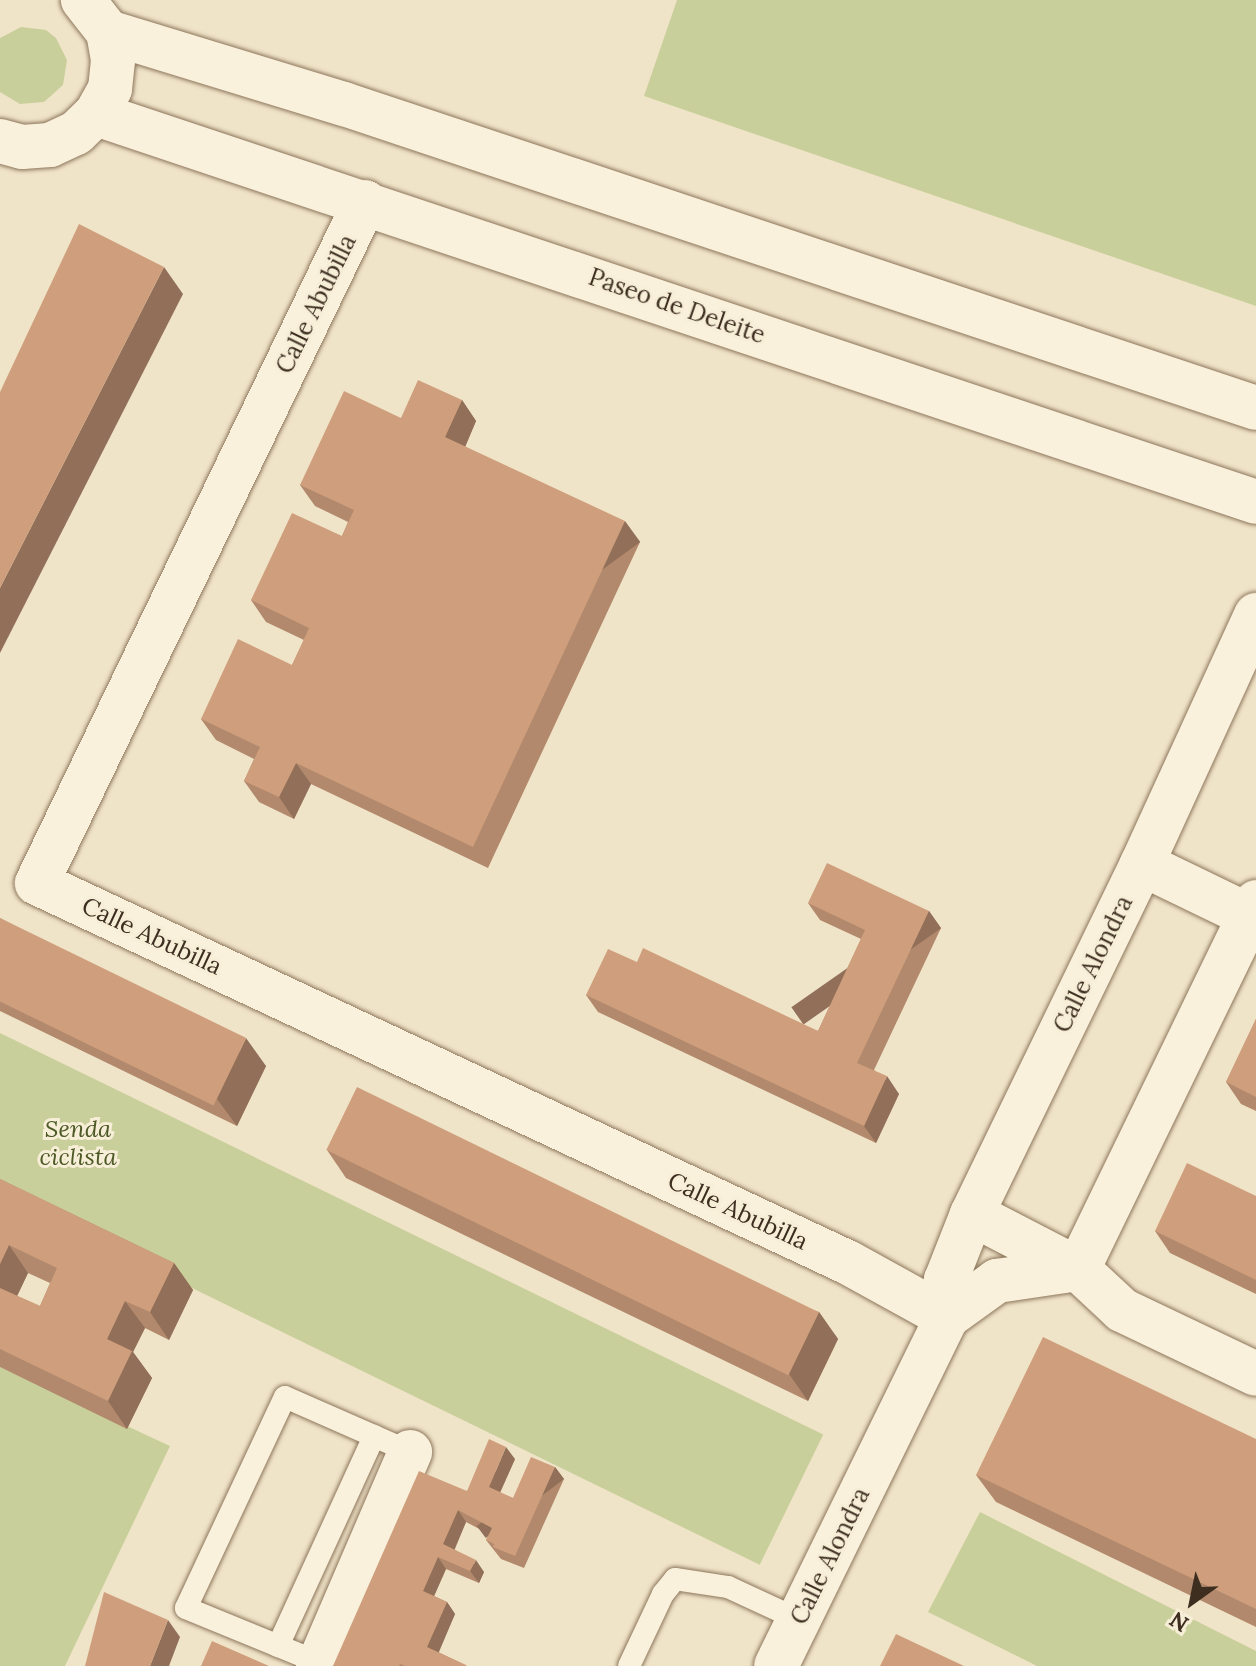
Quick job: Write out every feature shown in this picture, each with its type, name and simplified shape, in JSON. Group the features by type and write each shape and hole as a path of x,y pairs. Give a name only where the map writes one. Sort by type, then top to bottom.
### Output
{"street":[{"path":"7,152 50,145 76,133 96,114 110,89 113,60 96,16"},
{"path":"96,16 344,104 1256,408"},
{"name":"Paseo de Deleite","path":"96,114 1256,502"},
{"name":"Calle Abubilla","path":"365,202 37,883 849,1263 947,1317"},
{"name":"Calle Alondra","path":"776,1666 947,1317 946,1280 972,1214 1142,864 1256,615"},
{"path":"1078,1269 1254,912 1142,864"},
{"path":"972,1214 1078,1269 1122,1310 1256,1374"},
{"name":"Calle Alondra","path":"947,1317 997,1281 1078,1269"},
{"path":"319,1664 392,1444"}],"lane":[{"path":"278,1646 392,1444 285,1397 186,1608 319,1664"},
{"path":"629,1666 663,1594 675,1579 728,1587 799,1620"}],"green space":[{"path":"677,0 1256,0 1256,306 644,96"},
{"path":"21,27 46,30 56,38 67,60 63,85 44,102 20,104 0,92 0,38"},
{"name":"Senda ciclista","path":"0,1033 823,1435 760,1565 0,1194"},
{"path":"0,1367 170,1446 65,1666 0,1666"},
{"path":"980,1512 1256,1651 1256,1666 1037,1666 928,1612"}],"building":[{"path":"79,224 164,267 0,588 0,392"},
{"path":"418,380 462,400 445,437 625,521 473,847 296,763 279,797 244,781 260,747 201,719 238,639 292,665 309,628 251,600 292,513 342,536 354,510 300,485 344,391 401,418"},
{"path":"827,863 929,911 857,1063 887,1076 864,1126 586,995 608,949 637,962 643,948 818,1031 865,930 808,903"},
{"path":"0,918 246,1038 213,1106 0,1001"},
{"path":"1256,1019 1256,1097 1226,1082"},
{"path":"357,1087 819,1312 788,1375 326,1150"},
{"path":"1187,1163 1256,1196 1256,1280 1155,1231"},
{"path":"0,1179 174,1263 150,1312 125,1301 107,1339 132,1351 108,1401 0,1349 0,1288 40,1306 57,1268 9,1245 0,1264"},
{"path":"1043,1337 1256,1439 1256,1609 976,1475"},
{"path":"489,1439 506,1447 489,1487 513,1498 531,1457 555,1467 515,1556 493,1547 494,1544 486,1540 492,1528 458,1510 443,1544 476,1560 470,1571 438,1557 423,1591 447,1602 427,1647 466,1666 333,1666 419,1471 467,1491"},
{"path":"104,1592 168,1620 150,1666 85,1666"},
{"path":"896,1634 964,1666 880,1666"},
{"path":"212,1641 269,1666 201,1666"}]}
